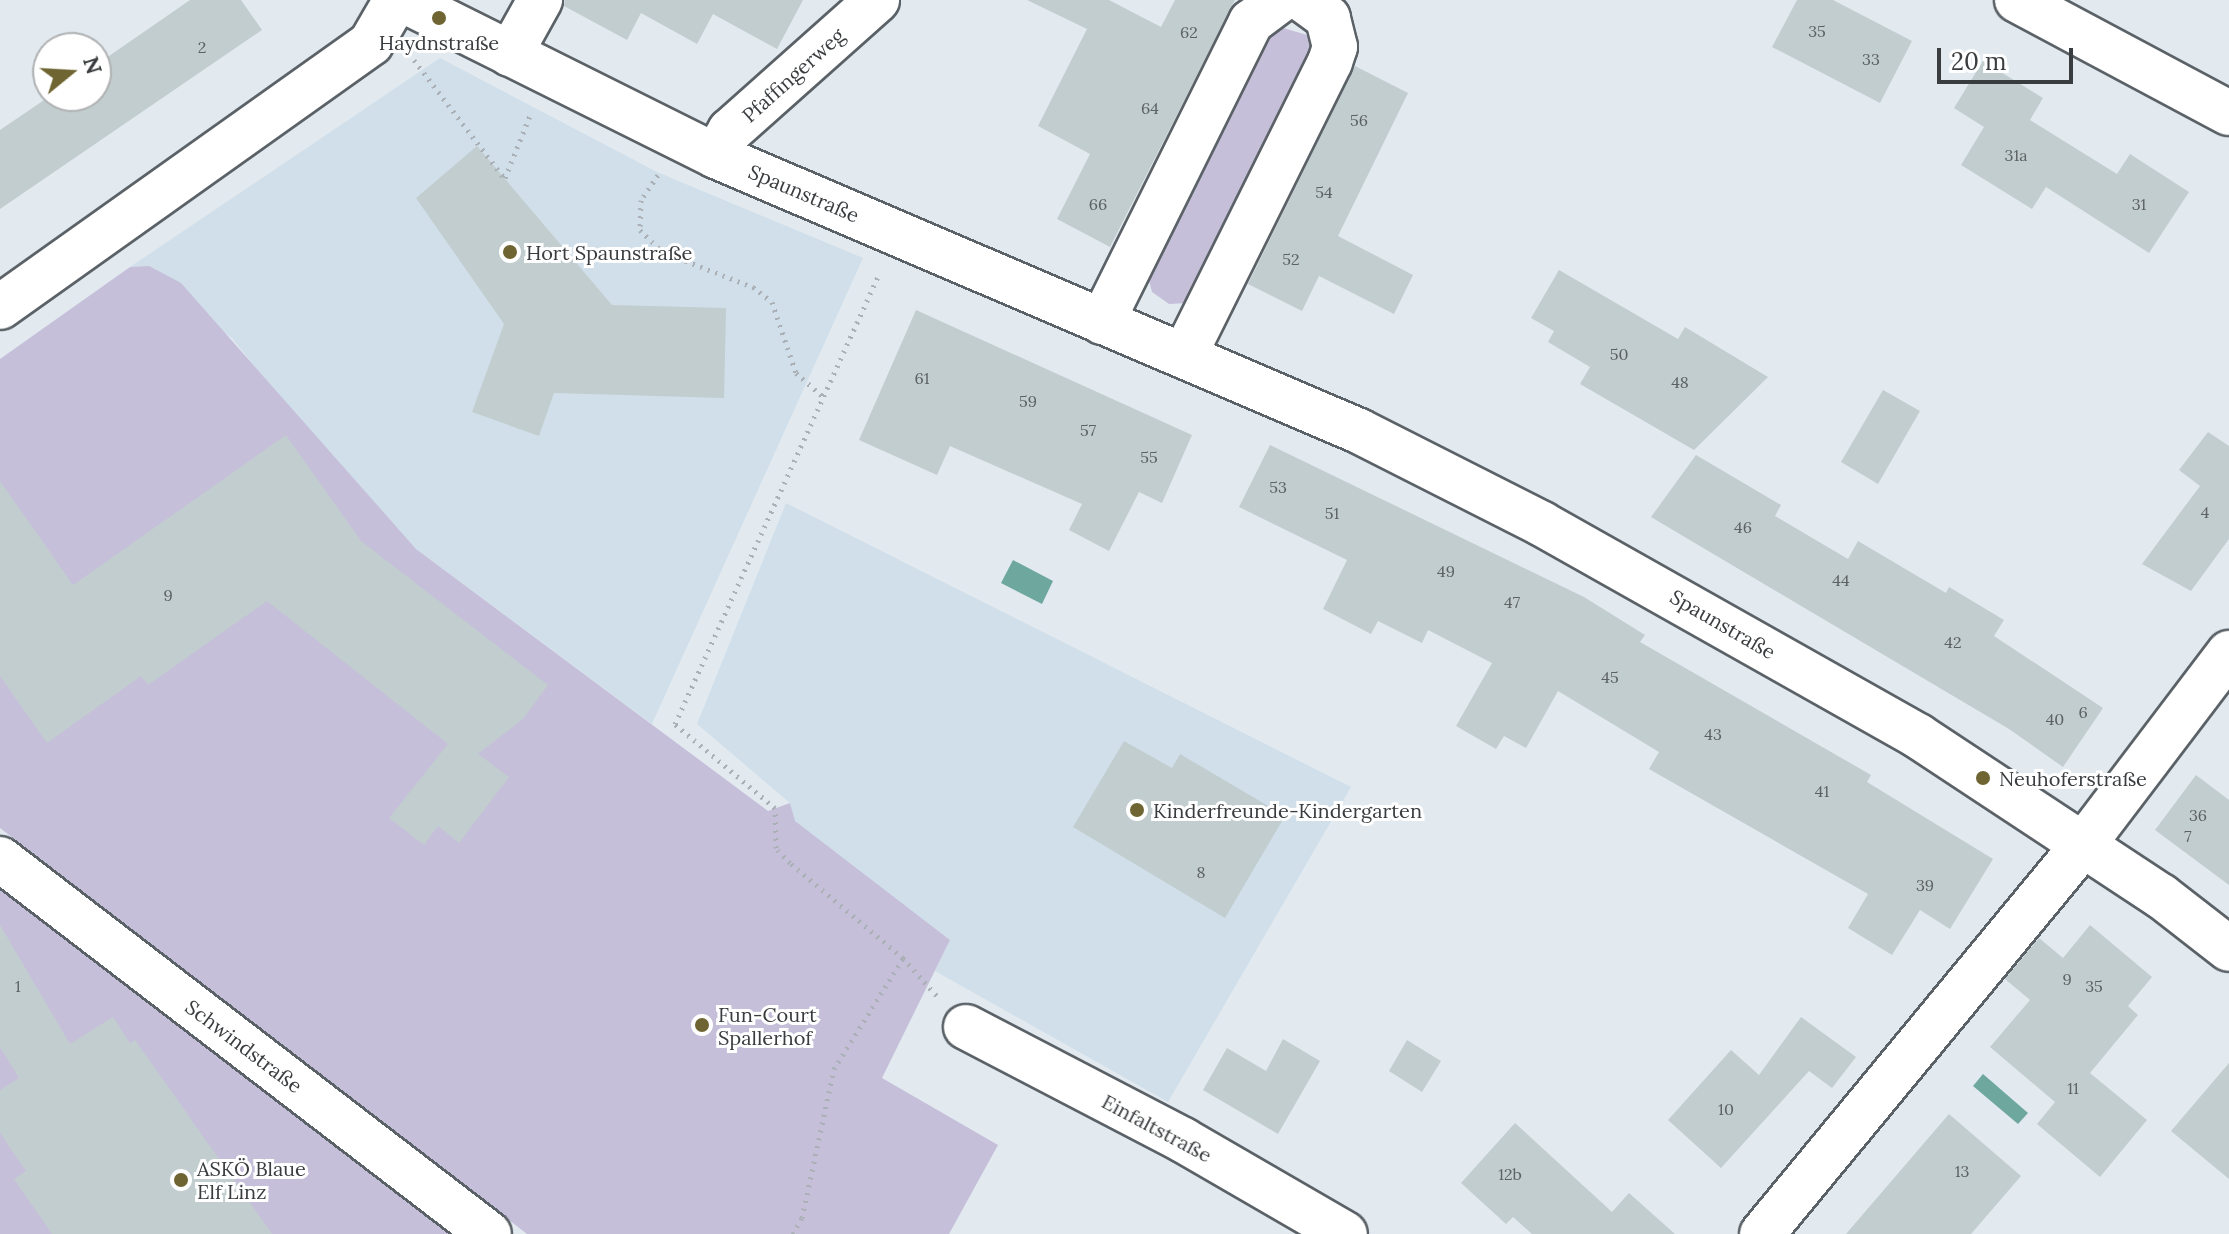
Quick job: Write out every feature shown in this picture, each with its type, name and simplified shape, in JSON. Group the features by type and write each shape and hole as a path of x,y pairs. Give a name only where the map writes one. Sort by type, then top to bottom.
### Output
{"street":[{"path":"0,307 371,43 396,0"},
{"name":"Spaunstraße","path":"403,0 716,156 1359,431 1542,524 1858,701 2084,844 2229,949"},
{"path":"510,54 540,0"},
{"name":"Pfaffingerweg","path":"716,156 730,131 877,0"},
{"path":"1102,322 1251,22 1280,0"},
{"path":"1184,356 1330,62 1334,32 1328,18 1303,0"},
{"path":"2017,0 2229,113"},
{"path":"1762,1234 2084,844 2229,653"},
{"name":"Schwindstraße","path":"0,859 489,1234"},
{"name":"Einfaltstraße","path":"966,1027 1183,1140 1345,1234"}],"path":[{"path":"414,60 505,179 536,101"},
{"path":"665,164 641,200 640,230 663,252 753,287 772,302 796,373 824,397"},
{"path":"793,1234 802,1218 834,1069 903,958 790,863 776,848 775,808 675,724 887,257"}],"shaded area":[{"path":"1280,27 1307,35 1314,53 1188,303 1169,304 1152,292 1147,273 1264,37"},
{"path":"440,58 657,172 863,258 652,724 416,549 288,409 232,338 130,267"},
{"path":"149,266 181,283 416,549 768,811 790,803 795,821 950,940 882,1078 998,1145 949,1234 527,1234 479,1197 449,1234 0,1234 0,879 35,855 0,828 0,359 130,267"},
{"path":"786,503 1351,787 1168,1102 935,971 950,940 794,821 790,803 697,724"},
{"path":"1013,560 1053,581 1042,604 1001,583"},
{"path":"1983,1074 2028,1113 2018,1124 1973,1086"}],"building":[{"path":"190,0 241,0 262,30 0,209 0,130 32,108 32,112 112,112 112,54"},
{"path":"565,0 803,0 777,49 713,14 697,44 641,13 627,40 564,6"},
{"path":"1027,0 1109,0 1161,27 1175,0 1235,0 1110,247 1057,219 1090,154 1038,126 1087,29"},
{"path":"1797,0 1833,0 1912,41 1880,103 1772,47"},
{"path":"1983,61 2043,98 2030,120 2117,174 2130,154 2189,192 2149,253 2046,187 2032,209 1961,165 1984,127 1954,108"},
{"path":"1355,66 1408,93 1338,236 1413,275 1394,314 1319,276 1302,311 1248,284"},
{"name":"Hort Spaunstraße","path":"477,146 612,305 726,308 724,398 554,393 539,436 472,412 504,324 416,198"},
{"path":"1559,270 1678,339 1685,327 1768,377 1694,450 1580,384 1590,367 1548,342 1554,331 1531,318"},
{"path":"916,310 1192,435 1162,503 1139,492 1109,551 1069,530 1082,504 950,446 937,475 859,440"},
{"path":"1883,390 1920,411 1878,484 1841,462"},
{"path":"2208,432 2229,446 2229,539 2191,591 2142,564 2200,486 2179,470"},
{"path":"286,435 361,541 548,685 523,719 478,754 509,777 459,843 438,826 424,845 389,818 448,744 267,601 148,685 141,676 47,743 0,676 0,481 73,585"},
{"path":"1270,445 1584,597 1645,635 1640,642 1871,775 1867,782 1993,859 1950,929 1920,910 1892,955 1848,928 1868,894 1649,769 1659,752 1558,691 1526,748 1504,736 1496,749 1456,726 1492,663 1428,630 1422,643 1378,621 1371,634 1323,609 1347,560 1239,507"},
{"path":"1696,455 1781,505 1775,516 1848,559 1858,541 1946,593 1949,587 2004,620 1994,636 2103,708 2063,767 2009,729 1651,517"},
{"path":"1124,741 1172,768 1180,754 1285,816 1225,918 1073,827"},
{"path":"2196,775 2229,800 2229,885 2155,830"},
{"path":"0,925 70,1044 113,1017 130,1043 135,1040 272,1234 52,1234 14,1179 26,1171 0,1133 0,1090 19,1078 0,1047"},
{"path":"2090,925 2152,977 2128,1006 2138,1015 2090,1073 2147,1120 2100,1177 2037,1124 2055,1102 1990,1047 2030,1000 2005,979 2039,938 2063,958"},
{"path":"1801,1017 1856,1057 1832,1088 1809,1071 1721,1168 1668,1120 1731,1050 1759,1075"},
{"path":"1283,1039 1320,1061 1278,1134 1203,1090 1227,1048 1266,1071"},
{"path":"1407,1040 1441,1061 1422,1092 1389,1071"},
{"path":"2229,1063 2229,1179 2171,1131"},
{"path":"1949,1114 2021,1176 1971,1234 1846,1234"},
{"path":"1515,1123 1612,1212 1629,1193 1675,1234 1532,1234 1513,1217 1506,1224 1461,1183"}],"place":[{"name":"Haydnstraße","path":"439,18"},
{"name":"Hort Spaunstraße","path":"510,252"},
{"name":"Neuhoferstraße","path":"1983,778"},
{"name":"Kinderfreunde-Kindergarten","path":"1137,810"},
{"name":"Fun-Court Spallerhof","path":"702,1025"},
{"name":"ASKÖ Blaue Elf Linz","path":"181,1180"}]}
